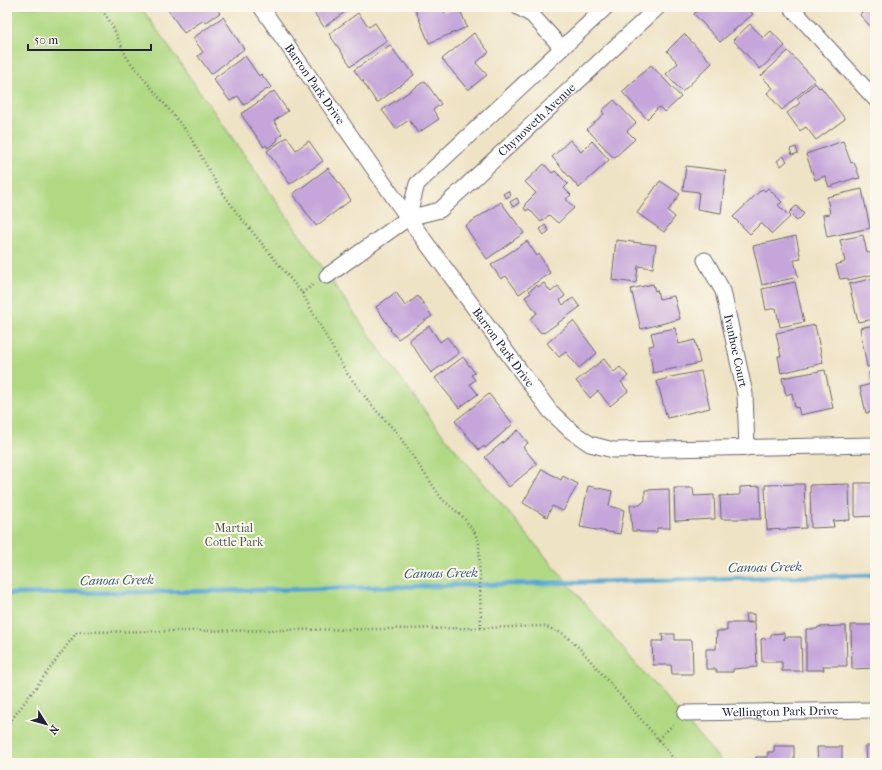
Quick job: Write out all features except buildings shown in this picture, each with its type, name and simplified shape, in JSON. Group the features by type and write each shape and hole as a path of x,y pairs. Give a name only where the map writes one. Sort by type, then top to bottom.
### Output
{"street":[{"name":"Barron Park Drive","path":"262,7 408,218 432,248 550,410 571,431 590,444 613,450 875,444"},
{"path":"518,7 532,15 562,48"},
{"path":"408,218 417,184 606,7"},
{"name":"Chynoweth Avenue","path":"327,276 408,218 440,210 658,7"},
{"path":"791,7 875,99"},
{"name":"Ivanhoe Court","path":"705,260 723,291 745,394 747,448"},
{"name":"Wellington Park Drive","path":"685,713 875,710"}],"path":[{"path":"100,7 111,23 127,58 188,133 218,186 237,213 302,293 346,372 396,433 442,498 463,517 475,533 479,543 480,628"},
{"path":"7,726 77,632 544,626 564,634 582,651 677,763"},
{"path":"658,739 685,713"}],"green space":[{"name":"Martial Cottle Park","path":"7,7 141,7 382,353 439,430 636,664 723,763 7,763"}],"waterway":[{"name":"Canoas Creek","path":"7,594 220,591 875,575"}]}
